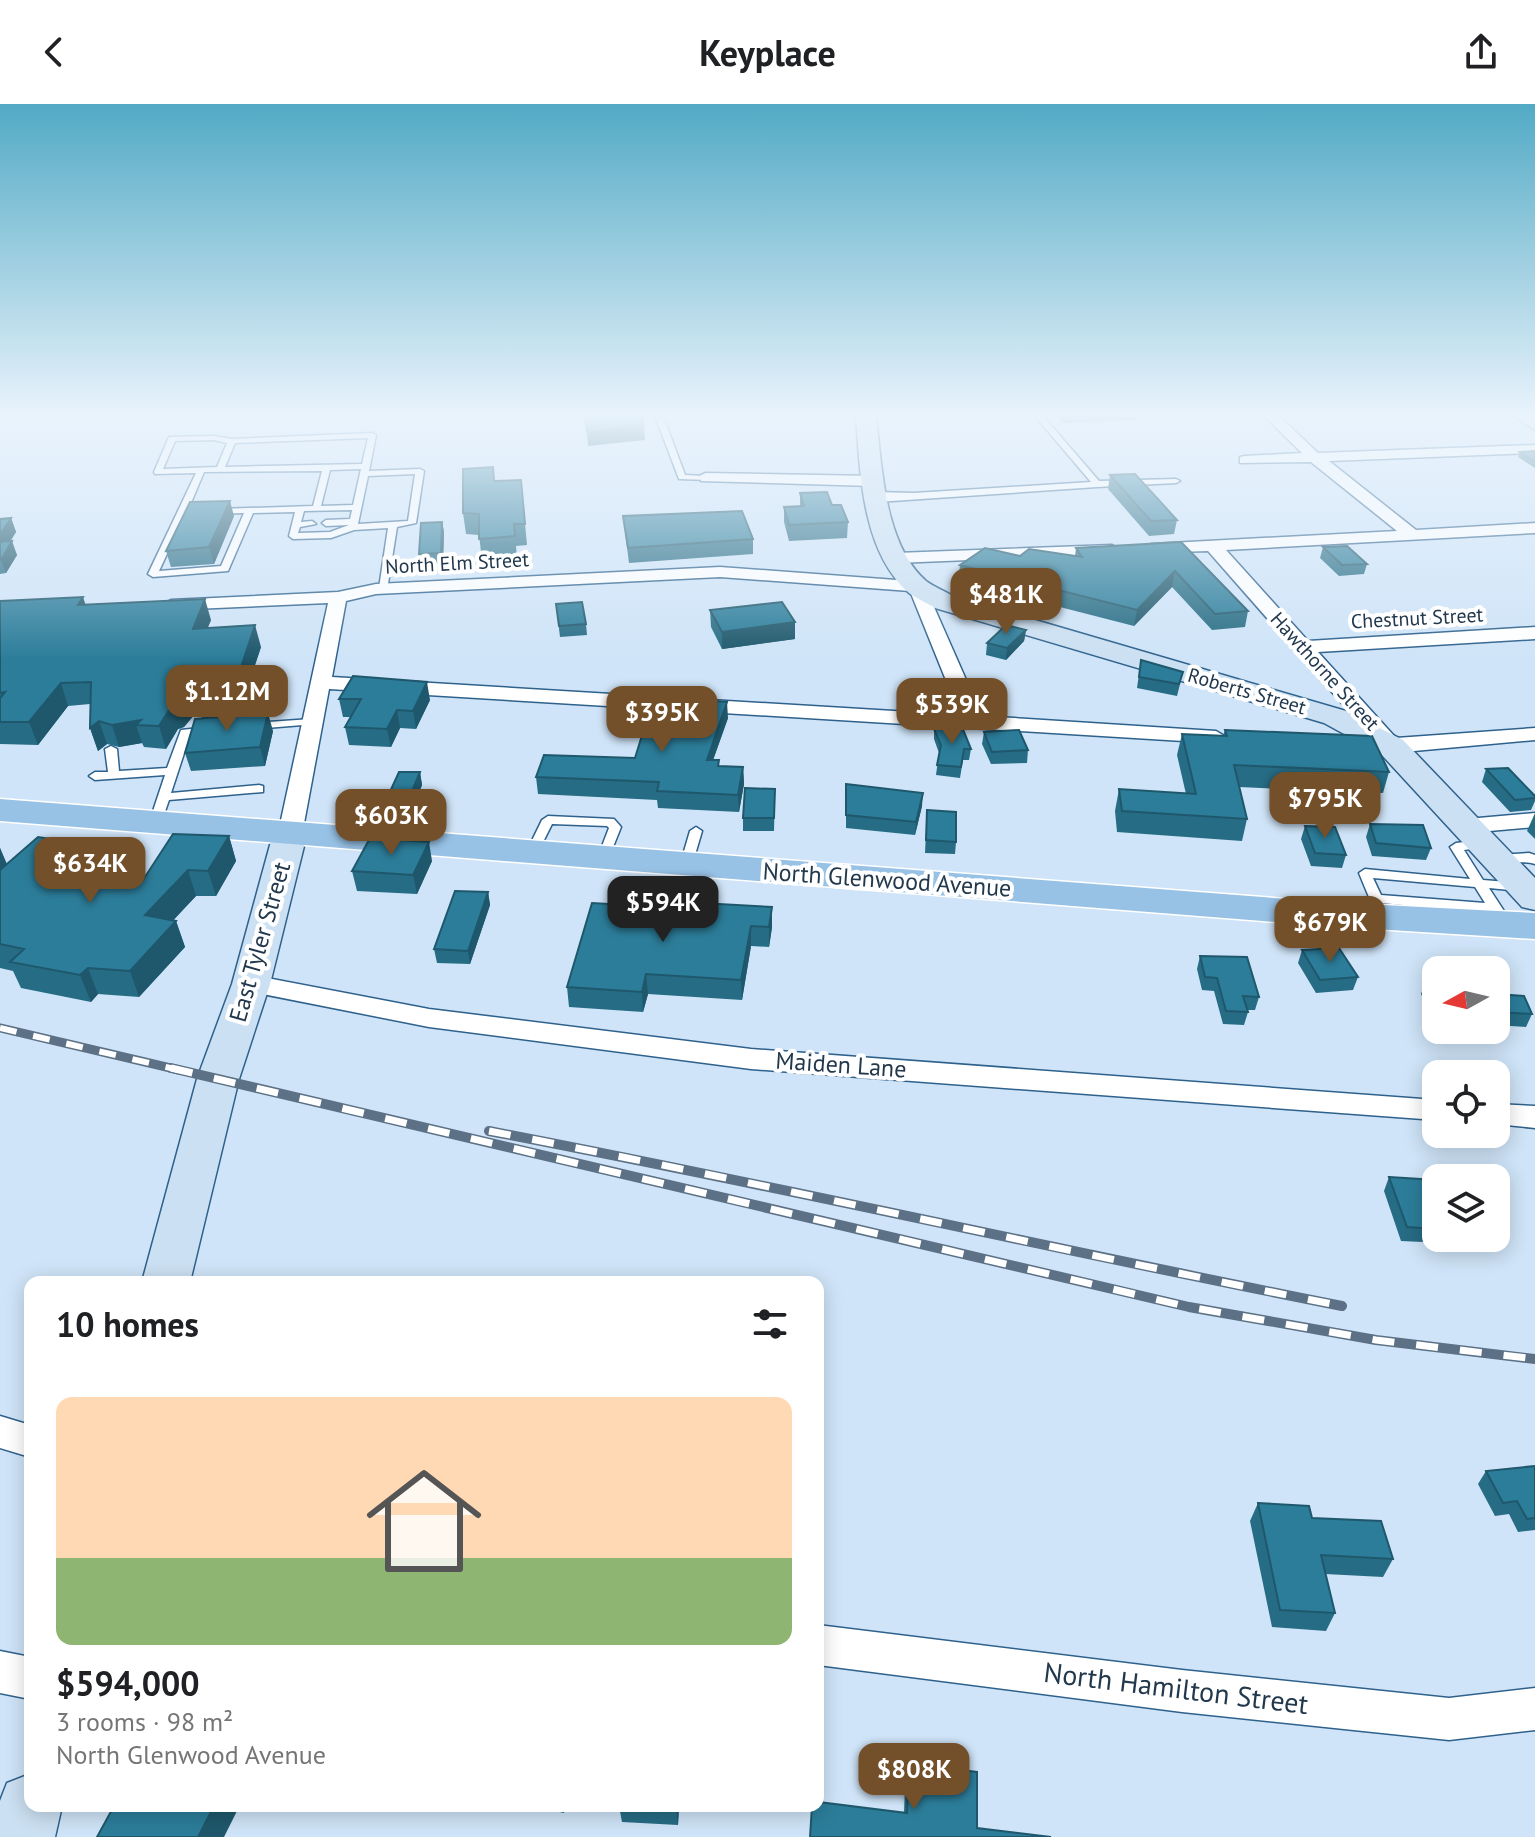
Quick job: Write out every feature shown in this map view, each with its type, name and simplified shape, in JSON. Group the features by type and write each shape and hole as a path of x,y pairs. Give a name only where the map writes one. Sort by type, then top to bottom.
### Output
{"main road":[{"name":"North Glenwood Avenue","path":"0,810 159,810 290,834 603,859 691,848 1396,904 1525,900"}],"street":[{"path":"877,497 896,558 917,586 974,723"},
{"path":"1365,497 1413,535"},
{"path":"896,558 1214,547 1535,528"},
{"name":"Hawthorne Street","path":"1214,547 1525,900"},
{"name":"North Elm Street","path":"154,606 338,597 384,588 720,572 917,586"},
{"name":"Roberts Street","path":"917,586 944,602 1335,717 1392,747"},
{"name":"East Tyler Street","path":"168,1276 218,1079 251,984 290,834 338,597"},
{"name":"Chestnut Street","path":"1302,647 1535,633"},
{"path":"320,682 1237,738"},
{"path":"1345,744 1392,747 1535,734"},
{"path":"1482,853 1535,820"},
{"name":"Maiden Lane","path":"251,984 429,1018 751,1059 1422,1109"},
{"path":"1510,1115 1535,1117"},
{"path":"0,1432 24,1439"},
{"name":"North Hamilton Street","path":"824,1646 1182,1691 1449,1719 1535,1709"},
{"path":"0,1672 24,1677"},
{"path":"22,1837 28,1812"}],"lane":[{"path":"189,497 153,574 225,569 249,512"},
{"path":"316,509 319,497"},
{"path":"300,510 293,536 331,535 353,524 360,497"},
{"path":"326,523 412,523 416,497"},
{"path":"182,513 358,507"},
{"path":"296,525 312,524"},
{"path":"384,588 393,525"},
{"path":"232,728 311,722"},
{"path":"159,810 185,732 217,729"},
{"path":"111,749 114,774"},
{"path":"95,776 172,771"},
{"path":"159,810 259,789"},
{"path":"1482,853 1454,882 1365,873 1376,899 1396,904 1431,900 1463,903 1525,900"}],"building":[{"path":"463,497 523,497 525,524 514,524 515,536 479,539 479,514 463,513"},
{"path":"801,497 829,497 832,505 841,505 848,522 789,525 784,507 804,506"},
{"path":"1129,497 1156,497 1177,520 1151,521"},
{"path":"230,501 209,547 166,551 190,502"},
{"path":"742,511 753,539 628,548 623,516"},
{"path":"11,518 0,535 0,519"},
{"path":"442,522 441,553 419,554 421,523"},
{"path":"12,541 1,560 0,560 0,542"},
{"path":"1181,542 1248,611 1215,614 1175,571 1137,610 960,565 985,548 1020,556 1029,549 1082,557 1076,548"},
{"path":"1347,546 1367,564 1342,565 1323,547"},
{"path":"83,597 78,605 205,599 193,629 255,625 230,700 198,703 207,670 178,704 171,707 159,726 136,725 141,720 112,725 99,721 90,728 91,682 61,683 29,722 0,722 0,698 5,692 0,693 0,601"},
{"path":"582,602 586,624 559,626 556,604"},
{"path":"782,602 795,622 722,632 710,610"},
{"path":"1006,625 1026,630 1007,648 987,643"},
{"path":"1141,660 1183,672 1179,684 1139,677"},
{"path":"353,676 427,682 413,711 397,710 387,729 345,727 361,699 339,699"},
{"path":"702,700 727,702 707,760 719,760 718,766 743,767 738,795 657,791 659,782 536,777 544,755 635,758 652,703 700,705"},
{"path":"268,713 260,747 185,753 195,719"},
{"path":"962,727 971,749 964,749 961,767 937,765 941,745 934,729"},
{"path":"1019,730 1028,750 992,752 984,732"},
{"path":"1225,730 1372,736 1389,772 1234,765 1247,819 1122,811 1119,789 1196,794 1182,734 1227,736"},
{"path":"1508,768 1535,798 1515,800 1486,769"},
{"path":"399,772 420,772 410,796 388,796"},
{"path":"846,784 923,793 916,822 846,815"},
{"path":"745,788 775,789 774,818 743,818"},
{"path":"927,810 956,812 956,842 926,840"},
{"path":"1370,824 1423,825 1431,848 1376,843"},
{"path":"1305,826 1335,827 1346,855 1315,853"},
{"path":"173,834 229,836 208,871 188,870 145,915 176,921 130,971 88,968 80,975 10,962 24,949 0,944 0,870 38,837 63,841 57,847 85,852 69,867 143,880"},
{"path":"370,838 429,842 413,875 352,871"},
{"path":"455,891 488,892 468,951 434,949"},
{"path":"682,902 772,907 769,927 751,926 741,980 646,974 642,992 567,987 592,903 680,908"},
{"path":"1339,948 1358,977 1320,980 1302,950"},
{"path":"1200,956 1247,957 1259,997 1243,996 1248,1012 1226,1011 1217,978 1205,977"},
{"path":"1510,995 1524,996 1532,1014 1510,1013"},
{"path":"1389,1177 1422,1179 1422,1228 1407,1227"},
{"path":"1535,1466 1535,1518 1527,1519 1517,1501 1503,1503 1486,1471"},
{"path":"1258,1503 1309,1506 1312,1518 1381,1521 1393,1559 1321,1555 1335,1613 1280,1610"},
{"path":"909,1764 977,1772 977,1828 1051,1837 810,1837 812,1812 824,1812 824,1803 907,1813"},
{"path":"111,1812 211,1812 198,1837 97,1837"}],"railway":[{"path":"0,1028 179,1070"},
{"path":"171,1068 1189,1307 1376,1340 1535,1359"},
{"path":"489,1131 1342,1306"}]}
